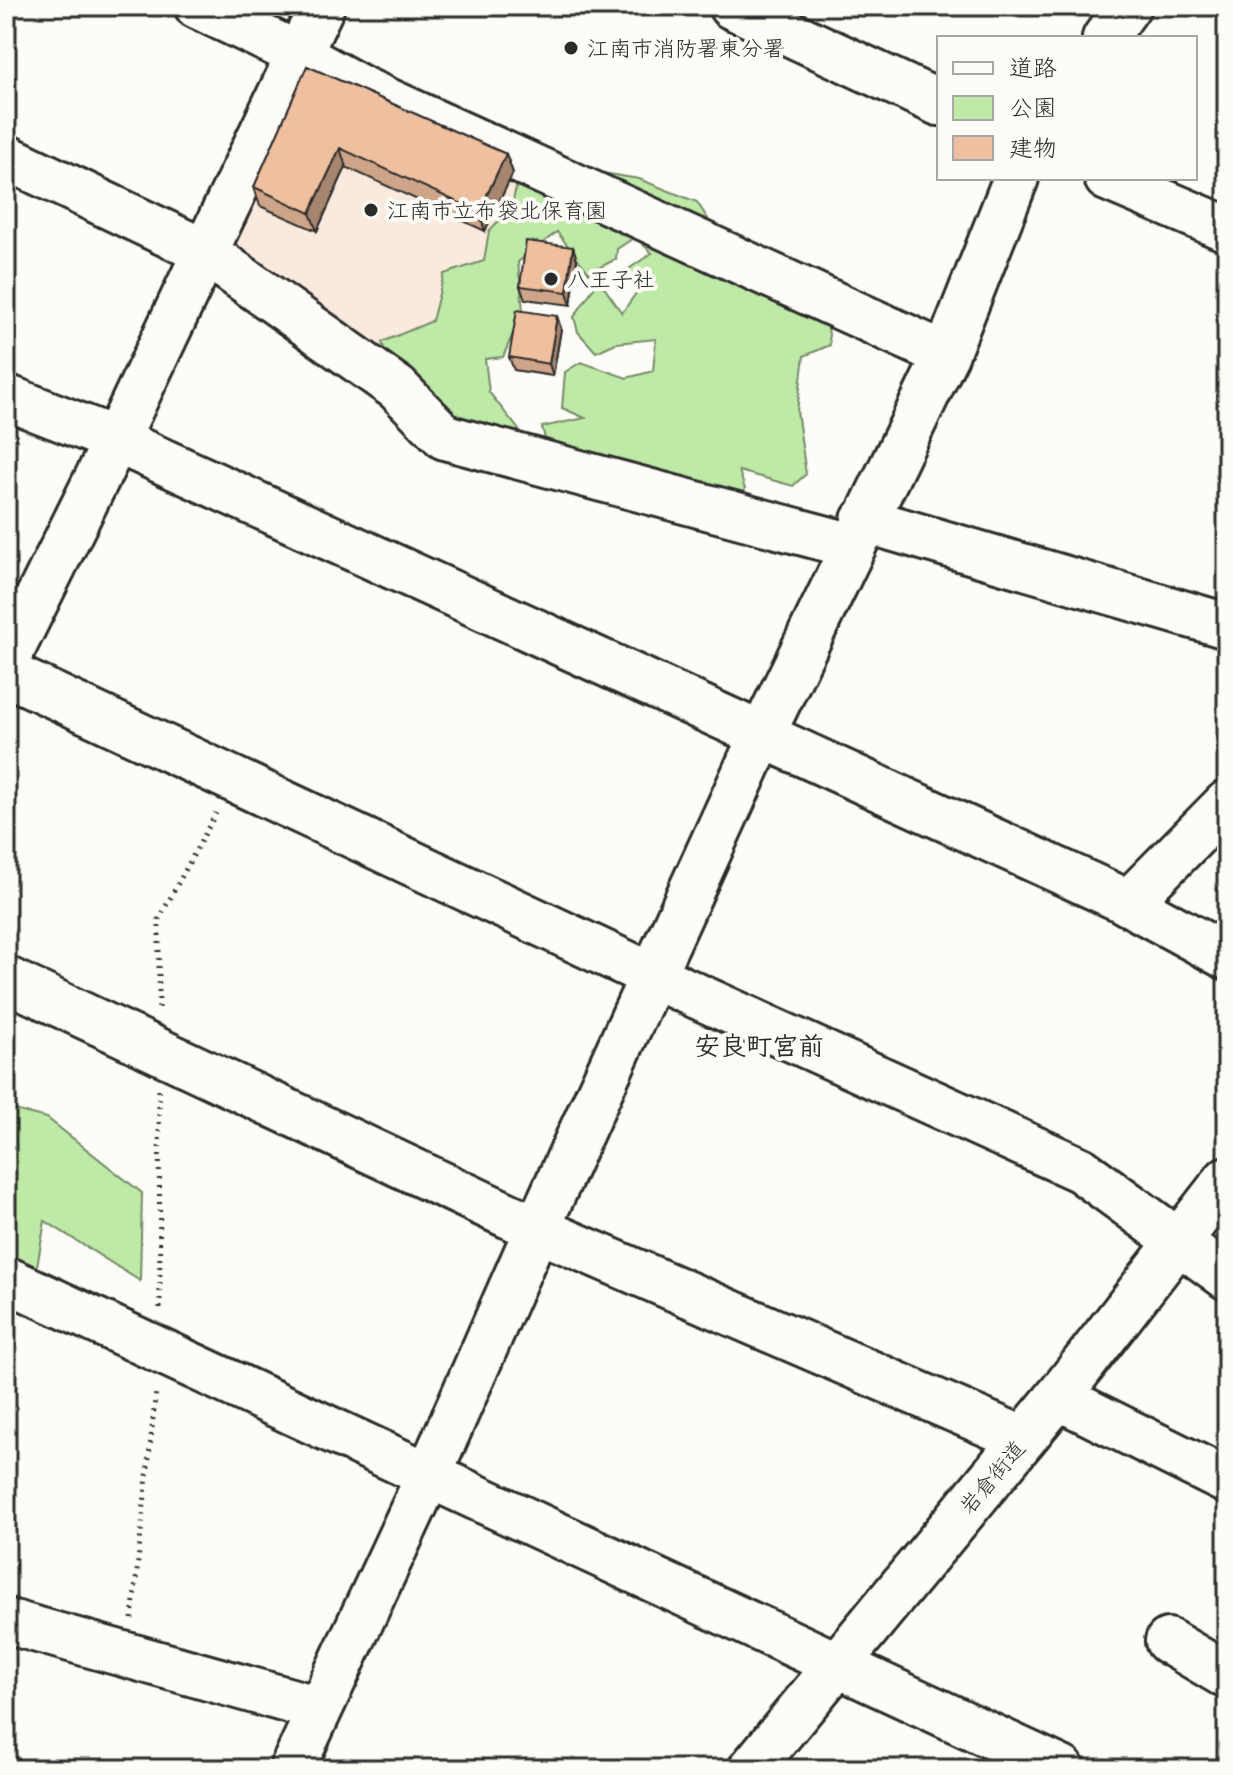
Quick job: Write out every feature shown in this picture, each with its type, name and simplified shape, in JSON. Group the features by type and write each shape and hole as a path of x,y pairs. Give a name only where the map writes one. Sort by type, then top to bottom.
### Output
{"street":[{"path":"197,6 298,54 364,90 946,355"},
{"path":"6,662 116,440 322,6"},
{"path":"731,6 937,102"},
{"path":"1106,36 1128,6"},
{"path":"6,157 205,252 397,388 445,437 859,533 1227,626"},
{"path":"292,1769 428,1477 537,1229 762,735 946,355 1015,180"},
{"path":"1112,180 1227,229"},
{"path":"6,397 116,440 762,735 1128,903 1227,957"},
{"path":"6,673 653,976 1081,1170 1227,1277"},
{"path":"1128,903 1227,803"},
{"path":"6,979 537,1229 1023,1439"},
{"name":"岩倉街道","path":"751,1769 1058,1397 1227,1179"},
{"path":"6,1279 1062,1769"},
{"path":"1058,1397 1227,1481"},
{"path":"6,1621 319,1709"},
{"path":"1168,1641 1227,1676"}],"path":[{"path":"129,1656 160,1350 159,919 234,780"}],"shaded area":[{"name":"江南市立布袋北保育園","path":"298,54 538,169 422,414 205,252"}],"green space":[{"path":"513,158 639,179 697,202 715,230 825,300 830,345 804,356 797,411 806,474 793,486 739,471 745,489 729,513 549,454 542,427 585,418 562,408 565,372 581,362 627,378 653,371 656,339 616,343 596,352 578,332 574,317 599,280 622,313 641,286 626,271 652,253 635,237 617,249 616,259 589,273 557,232 518,262 523,310 503,357 485,359 489,392 519,430 506,448 397,388 382,342 432,321 444,274 484,261 489,231 511,208 517,184"},
{"path":"6,1108 47,1118 142,1193 140,1281 45,1221 36,1272 6,1260"}],"building":[{"path":"307,66 506,154 479,212 340,148 310,213 254,187"},
{"name":"八王子社","path":"526,241 573,247 567,292 520,286"},
{"path":"517,310 557,316 549,364 509,357"}],"place":[{"name":"江南市消防署東分署","path":"571,48"},
{"name":"江南市立布袋北保育園","path":"371,210"},
{"name":"八王子社","path":"551,279"}],"district":[{"name":"安良町宮前","path":"759,1046"}]}
